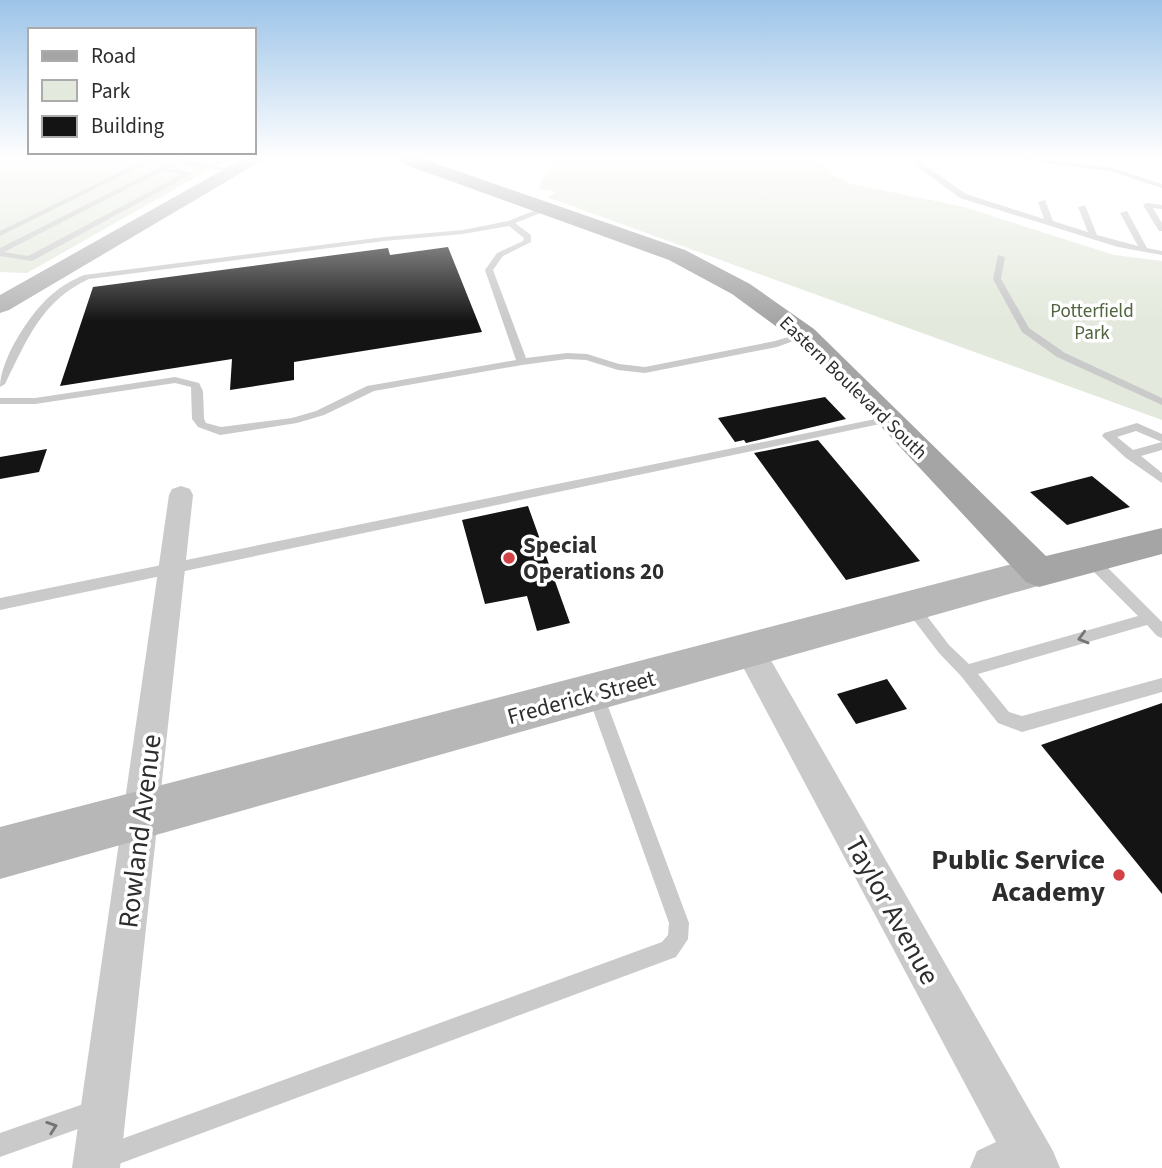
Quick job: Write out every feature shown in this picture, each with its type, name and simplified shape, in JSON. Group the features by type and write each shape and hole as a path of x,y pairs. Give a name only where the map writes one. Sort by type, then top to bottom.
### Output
{"main road":[{"path":"0,305 161,213"},
{"name":"Eastern Boulevard South","path":"563,213 677,255 711,272 773,310 805,335 1039,572"},
{"name":"Frederick Street","path":"0,853 595,694 1089,558 1162,541"}],"street":[{"name":"Rowland Avenue","path":"97,1164 181,495"},
{"name":"Taylor Avenue","path":"750,652 1019,1163"}],"lane":[{"path":"0,234 44,213"},
{"path":"0,252 76,213"},
{"path":"0,252 29,260 117,213"},
{"path":"0,384 46,302 72,282 87,277 384,239 463,232 510,223 535,213"},
{"path":"1016,213 1094,237 1162,253"},
{"path":"1046,213 1050,224"},
{"path":"1084,213 1094,237"},
{"path":"1124,213 1144,250"},
{"path":"1152,213 1162,229"},
{"path":"510,223 528,237 527,242 500,253 492,261 489,270 522,362"},
{"path":"1001,257 997,279 1025,330 1060,355 1162,402"},
{"path":"0,401 35,401 175,380 195,385 198,391 198,419 202,425 220,431 293,421 320,413 371,388 522,362 566,356 587,357 618,367 645,370 777,344 805,335"},
{"path":"0,604 890,419"},
{"path":"1162,438 1137,427 1108,436 1162,479"},
{"path":"1130,455 1162,446"},
{"path":"1147,467 1162,463"},
{"path":"1089,558 1162,632"},
{"path":"912,607 944,649 967,671 1004,718 1021,724 1162,685"},
{"path":"967,671 1148,619"},
{"path":"97,1164 670,950 678,939 679,923 595,694"},
{"path":"0,1145 104,1109"}],"green space":[{"path":"0,213 134,213 27,273 0,272"},
{"name":"Potterfield Park","path":"590,213 981,213 1114,255 1162,261 1162,420"}],"building":[{"path":"448,247 482,332 294,362 294,380 230,390 232,359 60,386 93,287 388,248 390,255"},
{"path":"825,397 846,419 746,443 744,440 735,442 718,418"},
{"path":"818,440 920,561 846,580 754,453"},
{"path":"47,449 39,472 0,479 0,457"},
{"path":"1092,476 1130,507 1067,525 1030,492"},
{"name":"Special Operations 20","path":"528,506 570,623 537,631 527,596 485,604 462,520"},
{"path":"887,679 907,709 856,724 837,694"},
{"path":"1162,703 1162,894 1041,745"}],"place":[{"name":"Special Operations 20","path":"509,558"},
{"name":"Public Service Academy","path":"1119,875"}]}
